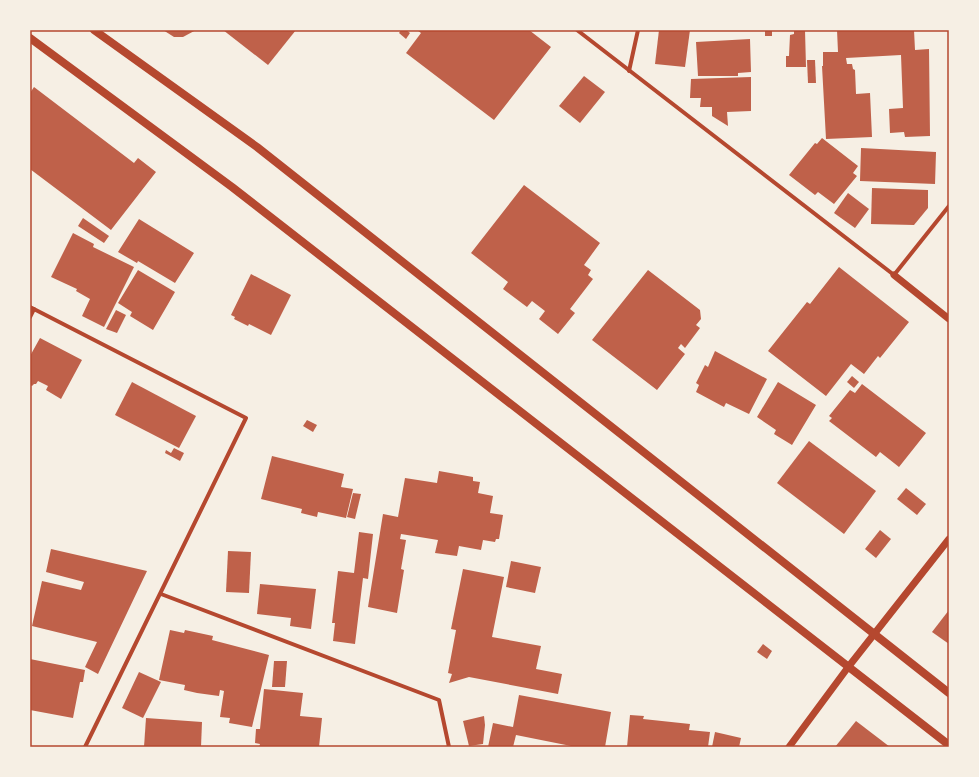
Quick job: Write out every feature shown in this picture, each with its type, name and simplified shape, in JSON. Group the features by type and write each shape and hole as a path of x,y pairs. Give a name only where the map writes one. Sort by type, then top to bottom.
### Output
{"main road":[{"path":"94,30 257,147 949,693"},
{"path":"30,38 232,187 949,745"}],"street":[{"path":"577,30 949,319"},
{"path":"629,71 638,30"},
{"path":"894,275 949,206"},
{"path":"30,317 32,308 246,418 85,747"},
{"path":"789,747 849,666 875,635 949,539"},
{"path":"161,594 438,700 449,747"}],"building":[{"path":"163,30 196,30 183,37 174,37"},
{"path":"223,30 296,30 268,65"},
{"path":"401,30 406,30 410,33 406,39 399,33"},
{"path":"417,30 529,30 551,47 494,120 406,53 421,33"},
{"path":"659,30 690,30 685,67 655,64"},
{"path":"765,30 772,30 772,36 765,36"},
{"path":"794,30 805,30 806,67 786,67 786,56 789,56 790,35 794,34"},
{"path":"837,30 914,30 915,50 929,49 930,136 905,137 904,132 890,133 889,109 903,108 901,55 846,58 847,64 852,64 853,69 855,70 856,94 870,93 872,137 826,139 822,66 823,52 838,52"},
{"path":"750,39 751,72 738,73 738,76 698,76 696,42"},
{"path":"807,60 815,60 816,83 808,83"},
{"path":"584,76 605,92 580,123 559,106"},
{"path":"751,77 751,111 727,112 728,126 712,116 712,107 700,107 701,98 690,98 691,79"},
{"path":"34,87 134,163 138,158 156,172 111,230 30,169 30,93"},
{"path":"822,138 858,166 853,173 857,176 834,204 818,192 815,195 789,175 815,143 817,144"},
{"path":"861,148 936,152 935,184 860,181"},
{"path":"524,185 600,243 584,265 591,270 588,275 593,279 570,309 575,313 558,334 539,319 545,311 532,301 527,307 503,289 508,282 471,253"},
{"path":"872,188 928,190 928,208 914,225 871,224"},
{"path":"848,193 869,209 855,228 834,213"},
{"path":"83,218 109,236 104,243 78,226"},
{"path":"139,219 194,253 175,283 138,261 137,263 118,252"},
{"path":"73,233 94,244 93,247 134,267 104,327 82,316 90,299 76,291 77,289 51,277"},
{"path":"839,267 909,322 880,358 878,356 864,374 851,364 826,396 768,351 807,302 810,304"},
{"path":"138,270 175,292 153,330 130,316 132,312 118,303"},
{"path":"648,270 700,310 701,319 696,325 700,328 685,348 681,344 678,348 685,354 657,390 592,340"},
{"path":"251,274 291,295 271,335 249,324 248,326 234,319 235,317 231,315"},
{"path":"116,310 126,315 117,333 106,329"},
{"path":"40,338 82,360 61,399 46,390 48,386 38,381 32,386 30,385 30,356"},
{"path":"715,351 767,379 749,414 726,403 724,407 696,392 699,385 696,383 705,365 708,367"},
{"path":"852,376 859,382 854,388 847,382"},
{"path":"132,382 196,416 179,448 115,415"},
{"path":"778,382 816,405 792,445 774,434 776,430 757,417"},
{"path":"862,384 926,433 899,467 880,452 876,457 829,421 832,418 829,416 850,390 855,393"},
{"path":"307,420 317,425 313,432 303,426"},
{"path":"809,441 876,491 844,534 777,483"},
{"path":"174,448 184,453 180,461 165,453 166,450 171,453"},
{"path":"272,456 344,474 341,487 353,489 346,518 318,512 317,517 301,513 302,509 261,499"},
{"path":"439,471 473,477 473,481 480,482 478,493 493,496 490,513 503,515 499,539 496,539 495,542 483,540 481,550 459,546 457,556 435,553 438,540 401,534 400,539 406,540 401,569 404,570 397,613 368,607 383,514 398,517 405,478 437,483"},
{"path":"906,488 926,504 917,515 897,499"},
{"path":"353,493 361,494 355,519 347,517"},
{"path":"880,530 891,539 876,558 865,549"},
{"path":"359,532 373,534 368,579 363,578 355,644 333,641 335,623 332,623 338,571 354,573"},
{"path":"51,549 147,571 98,674 85,667 97,642 32,626 42,581 81,590 84,582 46,572"},
{"path":"228,551 251,552 249,593 226,592"},
{"path":"511,561 541,567 535,593 506,587"},
{"path":"463,569 504,577 492,637 541,646 536,669 562,674 558,694 469,677 449,683 452,674 448,673 456,630 451,629"},
{"path":"260,584 316,589 311,629 290,626 291,618 257,614"},
{"path":"949,610 949,644 932,632"},
{"path":"170,630 184,633 185,630 213,636 212,640 269,655 252,727 229,723 230,718 220,717 224,691 220,690 219,696 197,693 184,690 185,685 159,680"},
{"path":"763,644 772,651 767,659 757,652"},
{"path":"30,659 85,670 83,682 80,682 73,718 30,710"},
{"path":"274,661 287,661 285,687 272,687"},
{"path":"139,672 161,682 143,718 122,708"},
{"path":"264,689 303,693 300,716 322,718 319,747 259,747 260,744 255,743 256,729 260,729"},
{"path":"519,695 611,712 605,747 576,747 516,735 513,747 488,747 493,723 513,727"},
{"path":"630,715 644,716 643,719 690,724 689,730 710,732 708,747 627,747"},
{"path":"484,716 485,725 483,744 469,746 463,721"},
{"path":"146,718 202,722 201,747 144,747"},
{"path":"856,721 890,747 835,747"},
{"path":"715,732 741,738 739,747 712,747"}]}
